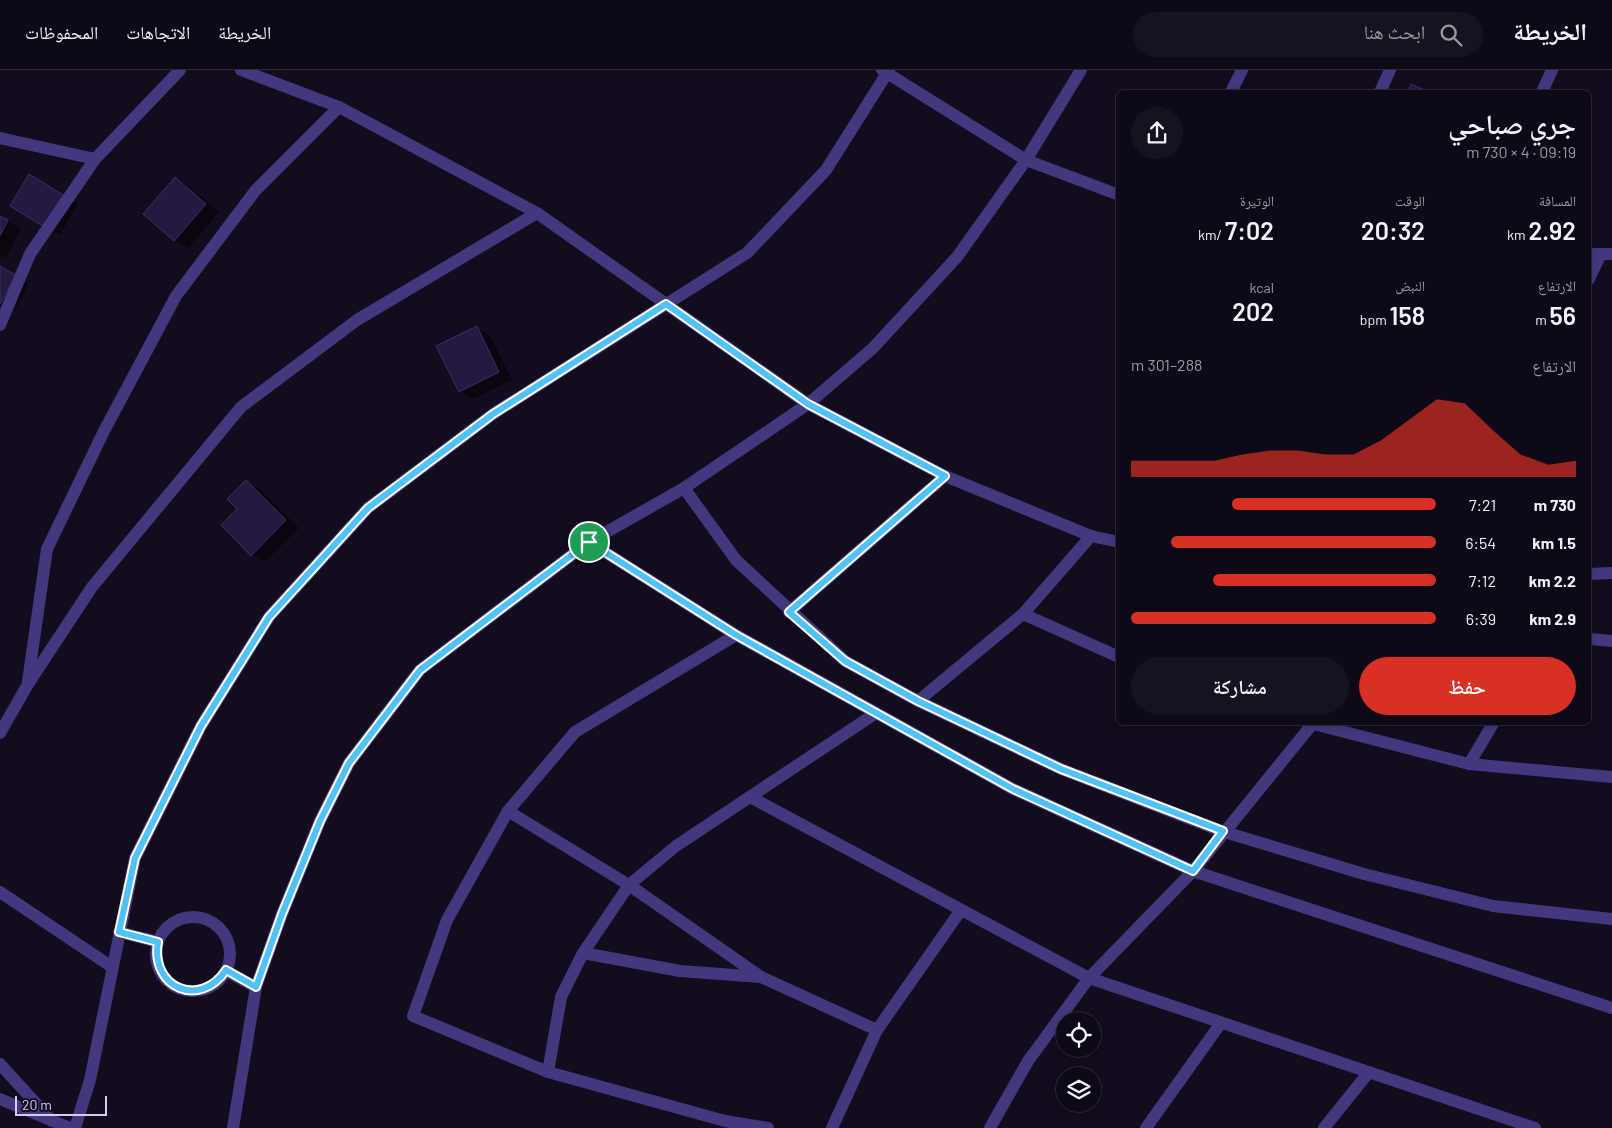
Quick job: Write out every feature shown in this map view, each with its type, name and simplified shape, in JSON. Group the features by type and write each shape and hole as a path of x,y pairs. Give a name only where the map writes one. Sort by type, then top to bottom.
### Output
{"street":[{"path":"0,325 30,254 95,159 180,70"},
{"path":"241,70 339,107 536,213 808,404 945,476 1091,536 1116,541"},
{"path":"232,1128 256,987 282,914 320,821 349,763 420,670 589,542 684,488 808,404 872,348 957,257 1026,160 1081,70"},
{"path":"1232,90 1242,70"},
{"path":"1381,90 1390,70"},
{"path":"1543,90 1552,70"},
{"path":"75,1128 90,1080 135,858 201,726 269,617 368,508 493,414 747,253 826,170 886,71 1026,160 1116,194"},
{"path":"28,684 47,550 104,431 176,296 255,191 339,107"},
{"path":"0,138 95,159"},
{"path":"0,733 28,684 92,587 241,407 357,320 536,213"},
{"path":"1591,275 1600,254"},
{"path":"789,612 945,476"},
{"path":"684,488 736,560 789,612 845,661 918,701 1061,769 1223,831 1364,874 1493,906 1612,919"},
{"path":"918,701 1023,614 1091,536"},
{"path":"589,542 736,635 1013,789 1193,871 1612,1008"},
{"path":"1591,574 1612,573"},
{"path":"1023,614 1116,656"},
{"path":"736,635 575,732 508,811 447,920 412,1016 548,1072 725,1121 768,1128"},
{"path":"1591,639 1612,641"},
{"path":"548,1072 561,997 583,953 629,885 676,846 876,713"},
{"path":"990,1128 1028,1061 1089,978 1193,871 1309,725"},
{"path":"1319,725 1470,764 1612,777"},
{"path":"1470,764 1492,725"},
{"path":"750,797 1089,978 1532,1128"},
{"path":"508,811 629,885 761,978 877,1030"},
{"path":"0,892 112,968"},
{"path":"832,1128 877,1030 961,910"},
{"path":"194,917 206,919 220,929 229,946 230,958 226,970 219,981 209,988 197,991 184,990 172,985 158,966 156,954 158,942 163,932 177,921 194,917"},
{"path":"119,932 158,942"},
{"path":"583,953 680,971 761,978"},
{"path":"226,970 256,987"},
{"path":"1146,1128 1221,1023"},
{"path":"0,1064 52,1121"},
{"path":"1324,1128 1369,1072"},
{"path":"0,1099 70,1128"}],"building":[{"path":"1411,84 1424,90 1408,90"},
{"path":"29,174 65,196 46,228 10,206"},
{"path":"175,177 206,204 174,241 143,214"},
{"path":"0,216 8,220 0,236"},
{"path":"0,266 16,275 1,303 0,303"},
{"path":"477,326 499,372 459,392 436,346"},
{"path":"246,480 286,520 251,556 221,525 237,509 227,499"}],"route":[{"path":"666,304 808,404 945,476 789,612 845,661 918,701 1061,769 1223,831 1193,871 1013,789 736,635 589,542 420,670 349,763 320,821 282,914 256,987 226,970 219,981 209,988 197,991 184,990 172,985 158,966 156,954 158,942 119,932 135,858 201,726 269,617 368,508 493,414 666,304"}]}
